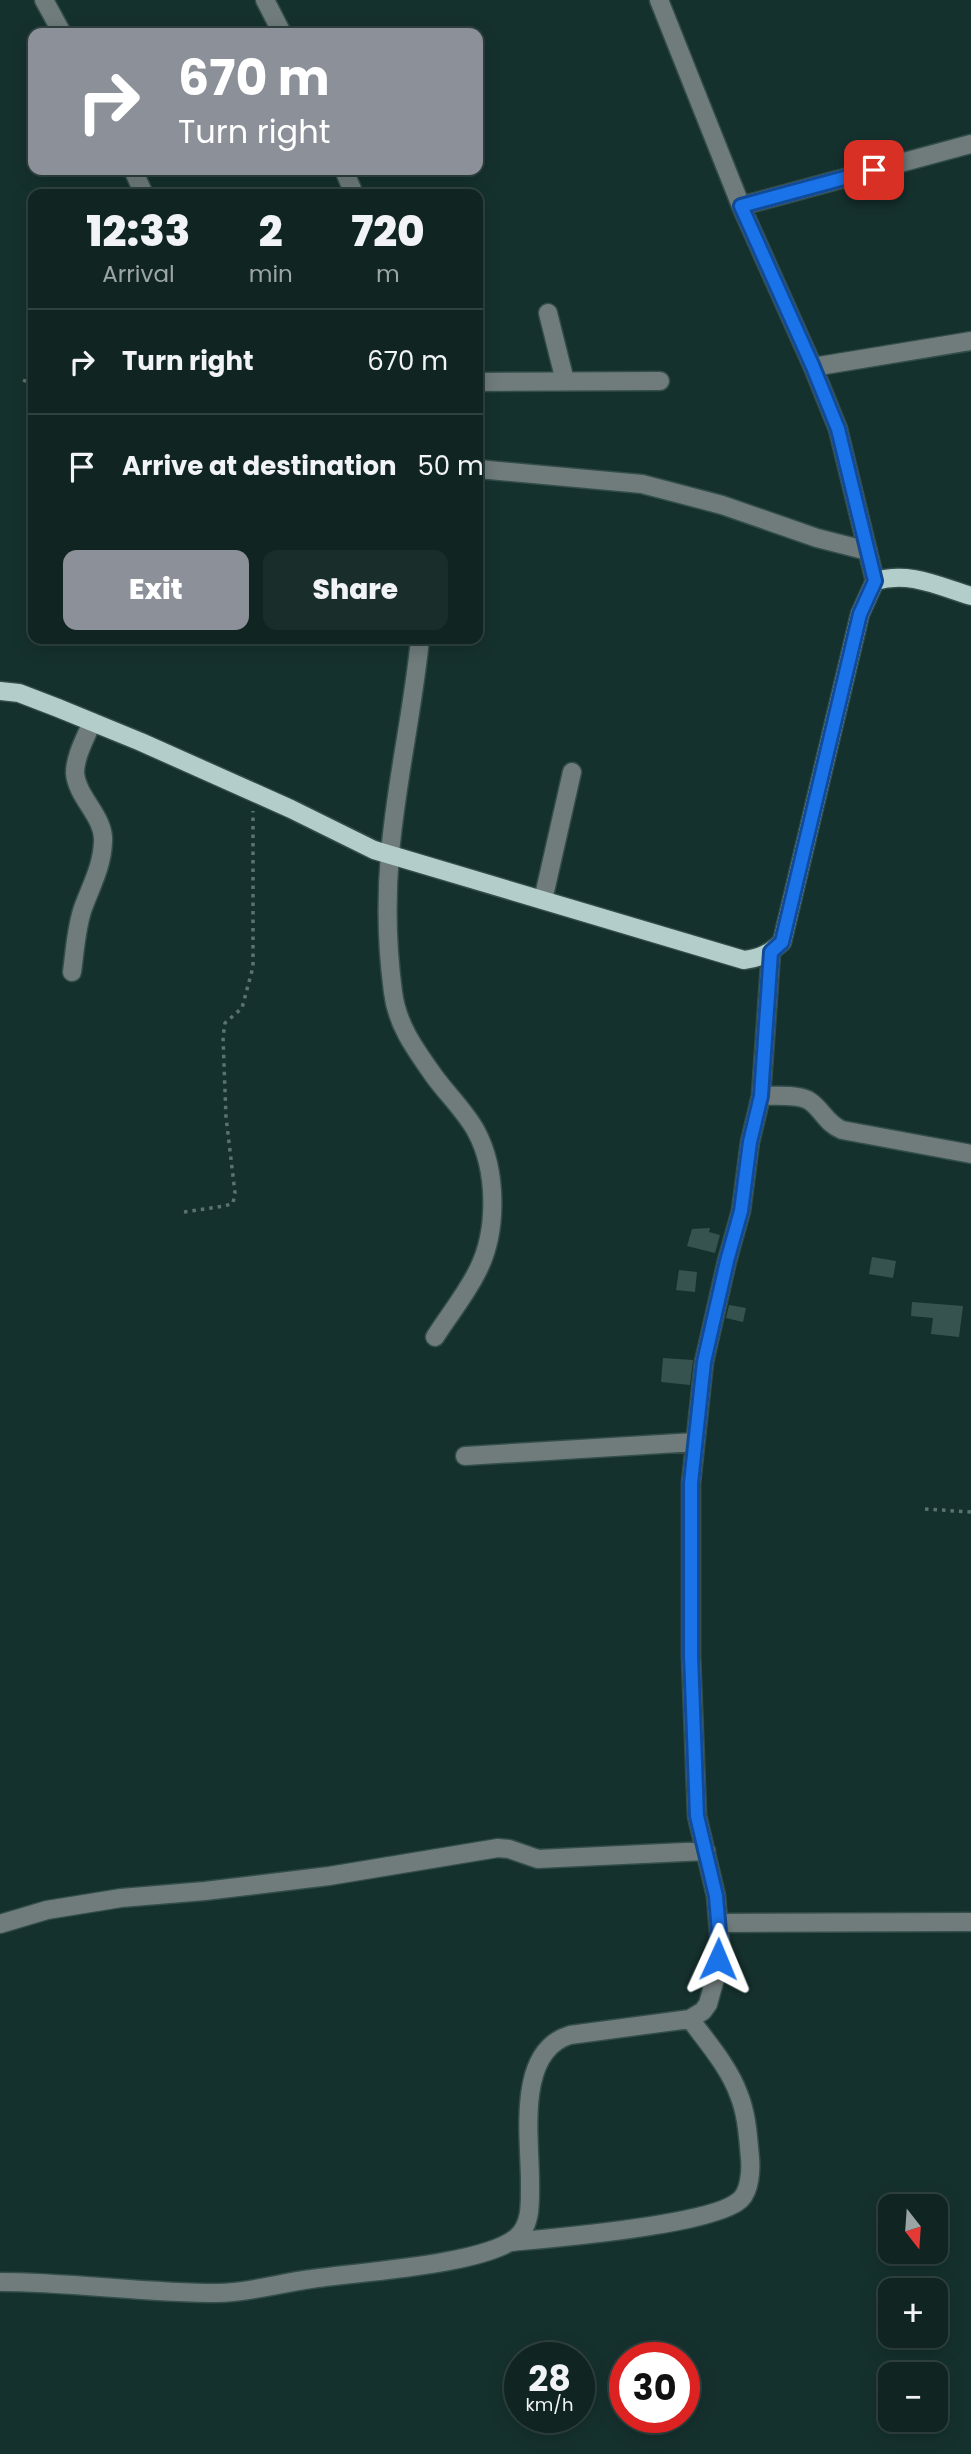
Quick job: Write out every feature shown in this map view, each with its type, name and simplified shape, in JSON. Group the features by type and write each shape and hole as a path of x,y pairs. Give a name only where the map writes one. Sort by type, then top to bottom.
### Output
{"main road":[{"path":"0,691 19,694 92,722 253,792 374,850 733,958 752,959 771,952 782,942 860,614 875,581 891,577 910,577 971,596"}],"street":[{"path":"44,0 59,28"},
{"path":"265,0 279,28"},
{"path":"659,0 741,206 838,429 875,581"},
{"path":"741,206 971,144"},
{"path":"548,313 565,381"},
{"path":"813,367 971,341"},
{"path":"483,382 660,381"},
{"path":"483,469 642,484 722,505 817,538 868,551"},
{"path":"419,644 390,855 389,950 397,1015 406,1036 474,1128 485,1150 491,1187 491,1221 479,1269 435,1337"},
{"path":"72,972 82,910 102,861 104,837 77,781 75,771 92,722"},
{"path":"543,900 572,772"},
{"path":"510,2242 520,2234 526,2224 530,2206 528,2107 539,2061 547,2049 557,2039 570,2035 690,2019 703,2011 708,2004 716,1975 720,1944 716,1896 697,1816 691,1656 691,1483 704,1362 741,1211 750,1142 761,1096 771,952"},
{"path":"761,1096 806,1099 827,1121 842,1130 971,1154"},
{"path":"465,1455 695,1442"},
{"path":"0,1924 47,1910 121,1898 205,1891 329,1875 498,1848 538,1859 706,1851"},
{"path":"718,1923 971,1922"},
{"path":"0,2282 221,2294 433,2263 478,2254 510,2242 627,2230 693,2218 730,2206 742,2199 747,2187 751,2166 748,2128 739,2094 723,2065 690,2019"}],"path":[{"path":"23,380 28,382"},
{"path":"184,1212 225,1206 233,1203 235,1193 226,1116 223,1037 225,1023 242,1008 253,967 253,792"},
{"path":"925,1509 971,1512"}],"building":[{"path":"710,1228 709,1232 720,1235 715,1253 687,1246 692,1229"},
{"path":"872,1257 896,1261 893,1278 869,1274"},
{"path":"679,1270 697,1272 695,1292 676,1290"},
{"path":"912,1302 963,1306 959,1337 931,1334 933,1318 911,1316"},
{"path":"729,1305 746,1308 743,1322 726,1318"},
{"path":"663,1358 693,1360 690,1385 661,1382"}],"route":[{"path":"718,1959 720,1944 716,1896 697,1816 691,1656 691,1483 697,1415 704,1362 741,1211 750,1142 761,1096 771,952 782,942 860,614 875,581 838,429 741,206 874,170"}]}
